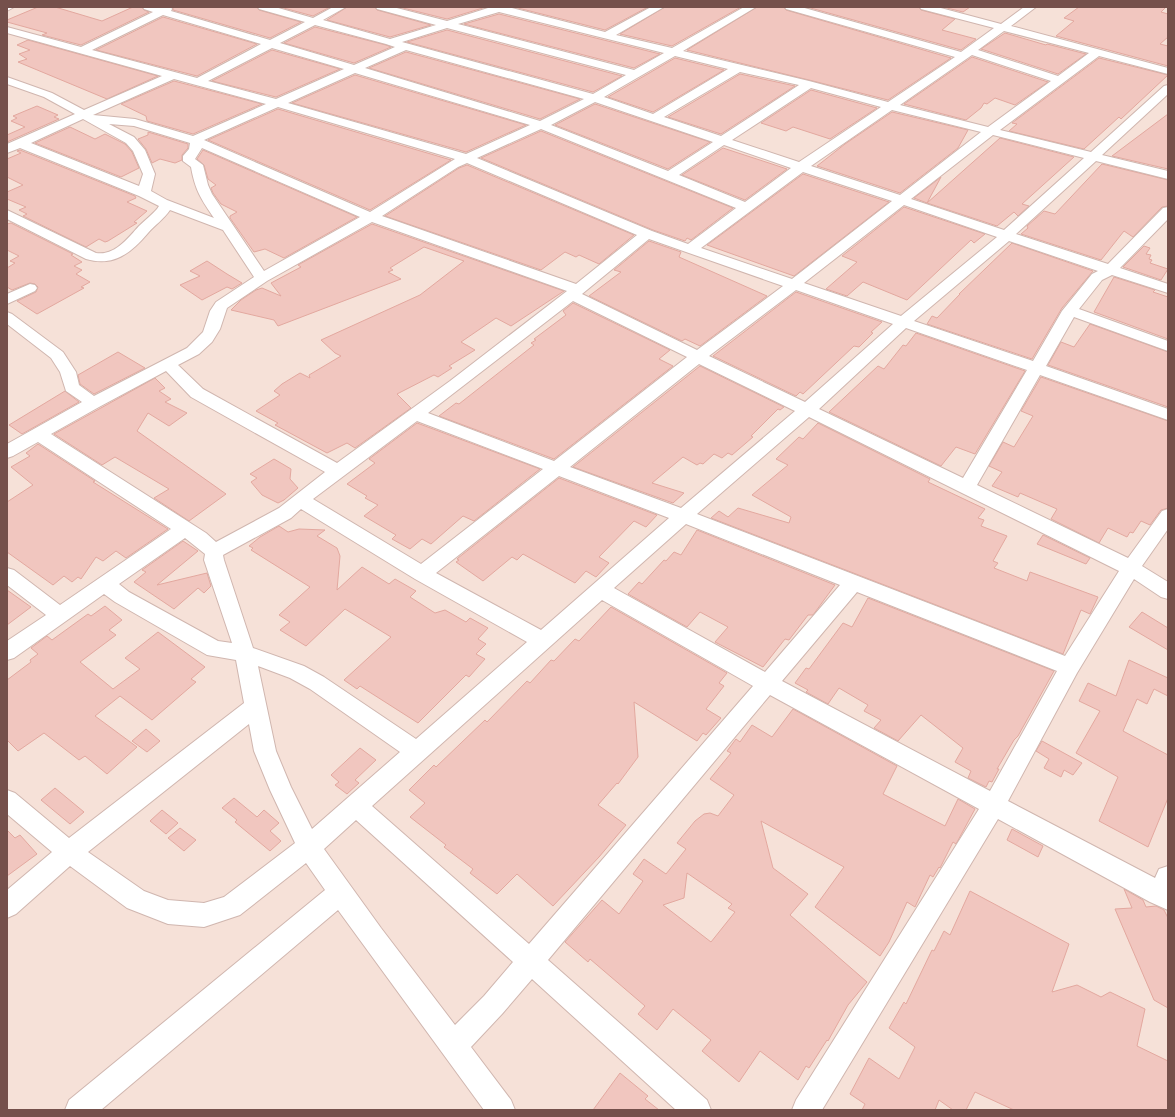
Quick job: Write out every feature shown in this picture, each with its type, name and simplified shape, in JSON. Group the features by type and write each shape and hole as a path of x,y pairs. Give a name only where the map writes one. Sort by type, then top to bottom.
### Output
{"street":[{"path":"148,7 168,9 269,43 541,125 746,207"},
{"path":"263,7 594,98 1168,289"},
{"path":"198,82 269,43 341,7"},
{"path":"381,7 636,74"},
{"path":"607,35 658,7"},
{"path":"7,452 93,403 193,351 201,344 211,330 217,311 221,305 262,278 371,217 466,158 541,125 594,98 751,7"},
{"path":"790,7 1060,80"},
{"path":"925,7 1168,71"},
{"path":"690,249 802,166 966,54 1031,7"},
{"path":"390,42 498,8 738,68 809,84 890,106 1168,175"},
{"path":"82,51 168,9"},
{"path":"7,30 276,103 466,158 647,234 904,322 1168,415"},
{"path":"195,140 406,46"},
{"path":"422,574 554,468 699,356 992,131 1098,52"},
{"path":"654,118 738,68"},
{"path":"7,149 88,117 173,75"},
{"path":"7,80 48,95 122,134 139,150 149,174 144,193"},
{"path":"669,176 809,84"},
{"path":"7,800 69,852 136,900 168,912 204,915 231,907 309,847 356,806 683,516 808,409 904,322 1007,235 1168,88"},
{"path":"88,117 135,123 195,140 371,217 576,292 699,356 1131,568 1168,592"},
{"path":"195,140 195,151 190,155 188,159 189,162 197,165 201,185 205,194 262,278"},
{"path":"20,143 144,193 166,205 227,228"},
{"path":"7,214 85,252 88,256 107,259 135,240 144,228 163,212 166,205"},
{"path":"967,487 1070,311 1097,277 1110,270 1168,211"},
{"path":"1154,225 1168,229"},
{"path":"214,552 285,513 338,471 417,415 576,292 647,234"},
{"path":"7,300 30,288"},
{"path":"1070,311 1168,346"},
{"path":"7,317 57,354 68,372 72,387 93,403"},
{"path":"168,364 197,393 338,471"},
{"path":"417,415 683,516 1070,667"},
{"path":"38,434 199,538 214,552 214,560 245,653 265,751 281,790 309,847 340,893 500,1110"},
{"path":"300,500 422,574 543,641"},
{"path":"806,1110 994,805 1070,667 1131,568 1168,516"},
{"path":"7,652 184,529"},
{"path":"7,575 60,614"},
{"path":"454,1046 493,1005 854,582"},
{"path":"104,584 122,597 214,649 245,653 297,672 317,683 417,752"},
{"path":"601,590 768,684 994,805 1165,890"},
{"path":"7,906 69,852 256,706"},
{"path":"356,806 697,1110"},
{"path":"79,1110 340,893"}],"shaded area":[{"path":"7,7 1168,7 1168,1110 7,1110"}],"building":[{"path":"38,7 55,7 102,21 133,7 142,7 144,10 149,12 81,45 42,35 47,33 7,22 7,20"},
{"path":"173,7 257,7 259,10 301,22 270,38 173,10"},
{"path":"280,7 330,7 313,16"},
{"path":"347,7 375,7 377,10 431,25 390,37 327,20"},
{"path":"399,7 486,7 447,19"},
{"path":"514,7 648,7 605,30"},
{"path":"665,7 741,7 672,46 620,34"},
{"path":"757,7 784,7 786,10 951,58 888,100 687,50"},
{"path":"807,7 919,7 921,10 955,19 942,30 976,39 961,50"},
{"path":"943,7 970,7 963,12"},
{"path":"1079,7 1166,7 1161,12 1168,14 1168,37 1160,44 1168,46 1168,66 1056,36 1074,21 1064,18"},
{"path":"499,14 660,54 634,68 464,24"},
{"path":"163,17 257,44 197,76 96,50"},
{"path":"315,27 391,47 354,63 284,43"},
{"path":"447,30 622,76 593,92 407,42"},
{"path":"1005,33 1046,45 1086,54 1058,74 981,49"},
{"path":"28,40 158,76 107,99 18,62 27,59 19,54 30,50 17,45"},
{"path":"272,50 340,69 276,97 212,81"},
{"path":"406,52 580,99 540,119 369,68"},
{"path":"972,57 1048,82 1015,105 995,98 987,104 984,103 981,108 966,120 904,104"},
{"path":"675,58 724,70 653,112 608,97"},
{"path":"1099,58 1168,75 1121,119 1119,117 1084,149 1009,131 1017,124 1012,123"},
{"path":"740,74 795,86 721,134 668,117"},
{"path":"355,75 526,125 466,152 292,103"},
{"path":"174,81 262,104 193,134 147,121 146,116 121,104"},
{"path":"811,90 877,108 830,139 793,127 786,131 761,123"},
{"path":"595,104 710,142 668,169 555,125"},
{"path":"37,106 58,115 54,117 59,119 7,142 7,135 25,127 11,121 17,118 13,116"},
{"path":"278,109 451,160 370,210 208,140"},
{"path":"892,112 968,130 958,148 900,193 817,166 845,144"},
{"path":"1168,114 1168,169 1112,156"},
{"path":"70,127 95,139 105,134 125,144 132,152 139,168 121,177 35,143"},
{"path":"541,131 733,208 691,240 687,238 685,241 653,230 481,158"},
{"path":"148,132 188,144 188,148 182,155 182,160 175,163 160,159 152,163 146,149 138,139 148,135"},
{"path":"1000,138 1074,157 1022,204 1029,206 1018,216 1014,212 997,226 927,203"},
{"path":"723,148 787,169 745,200 682,175"},
{"path":"20,150 135,196 136,198 127,202 147,211 134,222 137,223 108,241 105,242 99,239 86,247 23,216 27,214 19,210 26,207 7,199 7,192 23,185 7,177 7,159 21,153 17,151"},
{"path":"203,150 357,217 284,258 265,249 254,252 230,218 230,216 237,212 221,204 213,193 211,188 216,185 208,179 204,165 197,159"},
{"path":"1102,164 1168,180 1168,206 1162,207 1133,237 1124,231 1101,260 1021,234 1028,228 1027,226 1044,211 1055,214"},
{"path":"467,165 634,235 599,264 579,255 576,257 565,252 541,270 385,216 459,168"},
{"path":"803,174 889,202 794,276 707,245"},
{"path":"941,177 927,203 914,198"},
{"path":"904,207 985,234 974,243 971,240 907,300 863,282 847,296 826,289 857,262 842,256"},
{"path":"11,223 73,254 71,255 82,262 74,266 82,270 76,274 90,282 81,287 84,288 37,314 17,301 36,292 38,287 35,284 30,283 12,290 7,287 7,268 15,263 10,261 19,256 7,250 7,224"},
{"path":"372,224 564,291 511,326 496,318 461,342 475,350 449,366 452,368 438,377 434,375 397,394 411,408 355,448 347,443 327,453 275,425 278,423 256,411 280,395 274,391 282,384 300,373 310,378 309,375 341,356 335,353 321,340 420,295 464,261 424,247 390,268 393,270 388,272 401,279 278,326 274,320 231,310 241,300 256,290 262,288 281,296 271,283 301,267 298,265"},
{"path":"649,241 681,252 679,257 767,296 700,346 685,339 682,341 589,296 621,272 614,270"},
{"path":"1012,243 1093,271 1062,308 1032,359 927,324 932,316 937,318 959,294"},
{"path":"1144,246 1150,248 1146,254 1151,255 1149,259 1152,260 1150,263 1168,269 1161,280 1123,267"},
{"path":"207,261 242,283 232,289 227,287 202,300 180,285 200,276 190,271"},
{"path":"1114,277 1155,290 1153,292 1168,297 1168,339 1094,312"},
{"path":"796,292 882,322 871,332 873,333 859,347 854,346 803,394 800,392 796,396 713,356"},
{"path":"573,303 670,350 659,359 673,366 554,459 439,416 456,403 459,404 534,345 531,343 536,340 534,339 566,315 563,311"},
{"path":"1090,324 1168,352 1168,407 1048,365 1061,342 1074,347"},
{"path":"916,333 1025,371 975,454 956,447 941,466 829,412 878,366 884,369 903,345 906,346"},
{"path":"118,352 145,368 94,394 80,384 78,375"},
{"path":"700,366 784,407 780,410 778,409 751,436 753,437 732,455 728,453 722,458 714,454 703,464 700,463 697,465 683,457 652,483 684,493 673,503 573,467"},
{"path":"1041,377 1168,421 1168,508 1161,510 1150,525 1141,521 1133,533 1130,532 1127,537 1108,528 1099,543 1051,519 1057,509 1020,493 1018,497 992,486 1002,472 989,466 1003,442 1014,447 1033,416 1021,411"},
{"path":"155,378 165,388 159,391 171,399 165,402 187,413 169,426 148,413 137,431 226,494 189,521 154,498 169,489 115,457 102,465 54,434"},
{"path":"65,391 79,402 22,434 9,425"},
{"path":"417,423 540,469 474,521 463,516 431,544 422,539 410,549 392,539 396,535 364,516 378,505 365,498 367,496 347,484 375,463 369,459"},
{"path":"818,423 930,479 928,482 985,509 978,518 984,520 981,526 1007,536 993,561 998,563 994,568 1027,581 1030,572 1098,597 1090,614 1081,610 1063,654 711,518 719,511 728,517 738,508 789,523 791,517 752,495 788,465 776,459 799,437 803,439"},
{"path":"38,444 95,481 93,482 168,529 126,558 116,551 103,561 96,557 81,579 78,577 72,582 64,576 53,585 7,552 7,502 33,485 11,467 30,456 26,453"},
{"path":"274,459 291,469 290,479 298,488 278,503 262,495 251,482 257,478 250,474"},
{"path":"559,478 657,515 646,527 634,521 599,557 609,563 596,577 586,571 575,583 523,554 517,560 512,557 483,581 456,562 459,560 457,559 458,558"},
{"path":"279,526 288,532 299,529 325,530 317,536 337,548 340,556 337,590 362,567 389,584 395,579 416,591 410,597 435,613 445,610 466,622 470,618 488,628 478,639 486,644 476,654 485,659 469,677 466,675 418,723 360,686 357,689 344,680 391,637 345,609 306,646 280,630 290,622 279,615 310,587 251,550 253,548 249,546 260,537"},
{"path":"697,530 835,585 813,615 808,615 789,640 785,639 763,667 715,642 728,627 700,612 687,627 628,594 639,582 642,584 664,560 666,561 674,552 681,555"},
{"path":"1043,535 1090,558 1086,564 1037,544"},
{"path":"183,541 198,551 157,585 207,573 211,586 204,593 198,588 174,609 134,582 146,572 142,570"},
{"path":"7,590 31,607 7,625"},
{"path":"868,598 1054,671 1018,736 1014,740 997,769 999,769 992,782 989,781 986,787 968,778 971,771 955,762 963,748 921,715 898,741 874,728 881,720 864,711 868,705 839,688 828,704 806,692 808,690 795,683 806,668 809,669 843,623 852,627"},
{"path":"105,606 122,620 109,630 116,635 80,662 113,689 140,669 125,658 158,632 205,667 191,679 196,682 152,720 120,696 95,716 137,747 107,774 85,756 79,760 44,733 18,751 7,740 7,680 31,662 30,660 38,654 31,648 47,636 52,640 88,614 91,616"},
{"path":"611,607 727,673 719,683 724,686 706,709 721,718 706,735 703,733 697,741 634,702 638,757 618,784 617,783 598,805 626,825 599,857 553,906 517,874 497,894 470,873 473,869 444,847 446,845 410,817 425,803 409,790 434,765 436,767 485,720 487,722 527,681 530,683 551,660 554,661 575,639 579,641"},
{"path":"1142,612 1168,628 1168,650 1129,627"},
{"path":"1129,660 1168,678 1168,696 1154,689 1147,704 1137,699 1123,731 1168,755 1168,798 1148,847 1099,821 1118,777 1076,753 1100,711 1079,701 1088,683 1116,696"},
{"path":"793,709 897,766 883,794 945,826 958,799 975,809 956,844 953,842 940,868 939,867 933,877 930,875 915,907 907,902 889,942 880,956 815,907 844,867 761,821 773,868 808,894 790,915 867,982 848,1005 828,1041 827,1040 809,1068 806,1066 798,1080 760,1051 739,1082 702,1051 711,1040 673,1009 657,1030 638,1014 645,1006 590,959 588,962 565,942 602,900 619,914 643,881 633,874 644,859 666,874 686,849 677,843 695,821 704,814 710,813 718,816 734,795 710,779 731,753 727,751 736,739 740,742 752,725 772,737","holes":["687,873 732,904 728,908 735,912 711,942 663,905 684,898"]},
{"path":"146,729 160,741 147,752 132,741"},
{"path":"1042,741 1082,763 1073,775 1064,770 1061,777 1044,768 1049,759 1036,751"},
{"path":"360,748 376,760 355,780 359,783 347,794 335,785 339,782 331,775"},
{"path":"55,788 84,812 70,824 41,800"},
{"path":"234,798 257,817 264,810 279,823 270,831 281,841 270,851 235,822 237,820 222,808"},
{"path":"162,810 178,823 166,834 150,821"},
{"path":"180,828 196,840 184,851 168,838"},
{"path":"1012,829 1043,846 1038,857 1007,840"},
{"path":"7,830 15,838 20,835 37,854 7,876"},
{"path":"1124,889 1143,900 1146,907 1156,906 1164,910 1168,918 1168,1008 1154,1000 1115,909 1132,908"},
{"path":"970,891 1069,944 1052,992 1077,985 1101,997 1110,992 1145,1009 1137,1046 1168,1061 1168,1110 1014,1110 975,1092 966,1110 953,1110 939,1100 935,1110 862,1110 865,1104 850,1094 869,1058 899,1079 915,1047 889,1028 904,1002 906,1004 932,950 934,951 944,931 950,935"},
{"path":"620,1073 648,1096 645,1099 659,1110 593,1110"}]}
